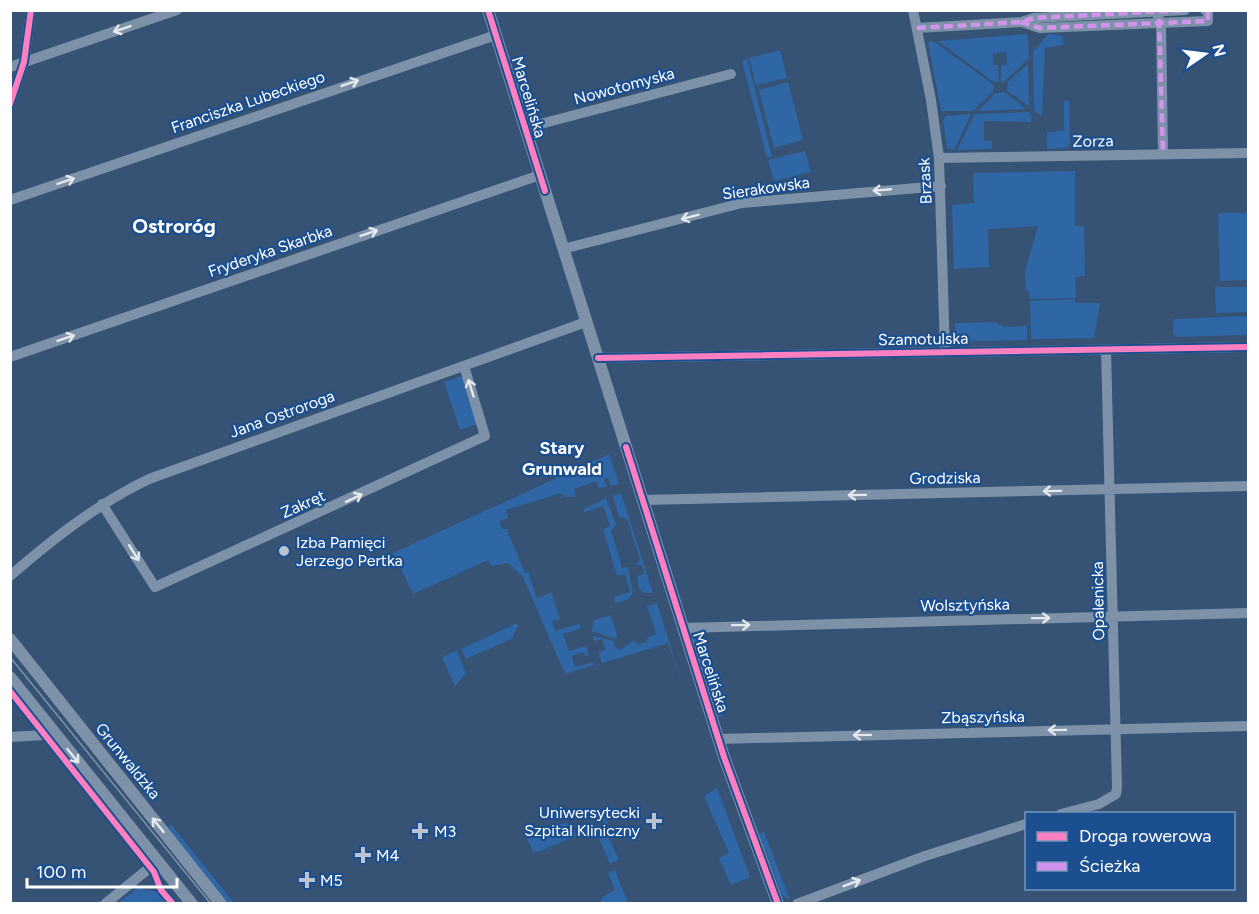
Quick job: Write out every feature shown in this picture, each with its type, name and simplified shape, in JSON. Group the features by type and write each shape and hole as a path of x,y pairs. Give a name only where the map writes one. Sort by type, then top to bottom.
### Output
{"street":[{"path":"10,104 24,62 31,10"},
{"path":"10,67 177,10"},
{"name":"Marcelińska","path":"488,10 718,739 778,903"},
{"name":"Brzask","path":"913,10 939,158 945,352"},
{"path":"917,28 1021,22 1034,18 1185,10"},
{"path":"1021,22 1040,28 1208,21 1208,11 1205,10"},
{"path":"1156,12 1161,23 1163,154"},
{"name":"Franciszka Lubeckiego","path":"10,200 496,35"},
{"name":"Nowotomyska","path":"525,128 731,74"},
{"name":"Zorza","path":"939,158 1248,153"},
{"name":"Fryderyka Skarbka","path":"10,357 540,175"},
{"name":"Sierakowska","path":"563,249 742,203 941,186"},
{"name":"Jana Ostroroga","path":"10,576 68,527 102,504 149,478 586,322"},
{"name":"Szamotulska","path":"598,358 1248,347"},
{"name":"Opalenicka","path":"1065,812 1100,804 1116,794 1111,490 1106,350"},
{"name":"Zakręt","path":"102,504 155,587 485,436 464,366"},
{"name":"Grodziska","path":"643,500 1248,486"},
{"name":"Wolsztyńska","path":"683,628 1248,613"},
{"name":"Grunwaldzka","path":"10,639 221,903"},
{"path":"29,665 11,678 192,903"},
{"name":"Zbąszyńska","path":"718,739 1248,726"},
{"path":"10,737 44,735 52,729"},
{"path":"797,903 925,856 1025,824"},
{"path":"105,903 158,861"}],"shaded area":[{"path":"1026,34 1029,58 1004,82 1001,82 1001,65 1007,65 1006,52 993,53 993,65 998,65 999,82 994,82 938,41"},
{"path":"1048,34 1063,36 1063,45 1045,48 1042,116 1034,111 1033,52"},
{"path":"933,41 994,85 993,91 973,111 941,111 928,42"},
{"path":"780,50 787,78 756,85 749,58"},
{"path":"747,59 772,156 767,158 742,61"},
{"path":"1028,64 1029,106 1007,91 1008,82"},
{"path":"788,82 803,140 774,148 759,90"},
{"path":"1004,92 1026,109 978,111 996,93"},
{"path":"1064,101 1069,101 1070,144 1066,148 1047,149 1047,133 1064,130"},
{"path":"1029,112 1032,116 1031,122 984,121 984,141 992,141 992,149 957,150 975,114"},
{"path":"971,114 954,150 947,148 943,120 946,116"},
{"path":"805,151 811,172 774,181 768,160"},
{"path":"1075,171 1075,226 1084,226 1085,276 1075,277 1076,298 1030,299 1029,291 1026,291 1025,271 1038,226 988,229 989,267 954,269 952,205 974,203 973,173"},
{"path":"1218,213 1248,213 1248,280 1220,281"},
{"path":"1215,287 1248,287 1248,312 1216,313"},
{"path":"1075,299 1075,303 1100,303 1094,338 1031,339 1030,301"},
{"path":"1248,316 1248,335 1177,337 1173,333 1174,319"},
{"path":"995,322 1004,327 1027,326 1027,340 956,341 955,323"},
{"path":"462,376 477,424 460,430 444,382"},
{"path":"609,454 619,484 611,486 608,478 604,479 607,486 599,489 596,481 574,489 576,497 566,497 561,493 506,510 508,518 499,521 502,529 509,529 507,530 525,573 528,572 537,599 551,592 560,619 552,621 555,631 579,624 581,628 563,634 569,651 587,646 589,655 585,656 583,652 572,656 575,667 593,662 594,665 565,674 523,577 508,563 491,566 488,560 413,594 393,553"},
{"path":"621,493 653,593 644,593 639,588 637,576 644,574 642,565 634,565 640,560 627,519 619,517 613,496"},
{"path":"606,498 616,525 611,530 622,568 628,567 633,592 629,599 615,603 614,597 630,592 625,574 617,576 603,529 610,526 603,506 584,512 584,509"},
{"path":"657,603 683,687 668,643 602,663 598,652 605,650 602,639 594,641 593,636 614,641 615,647 620,650 635,640 637,645 647,642 647,638 656,634 647,606"},
{"path":"611,615 617,636 615,639 592,631 594,620"},
{"path":"517,623 518,626 512,639 466,659 457,643 461,649"},
{"path":"694,632 698,636 723,716 718,717 693,636"},
{"path":"454,644 466,673 455,686 442,657 456,651"},
{"path":"717,788 750,877 731,885 719,858 729,853 704,796"},
{"path":"605,818 608,824 604,827 619,860 610,864 595,829 605,825 603,819"},
{"path":"566,822 570,831 574,830 576,836 538,852 533,851 527,839"},
{"path":"170,823 234,903 228,903 169,829"},
{"path":"764,832 790,900 782,895 759,834"},
{"path":"615,870 628,903 600,903 602,897 615,890 608,873"},
{"path":"138,888 162,893 170,903 118,903"}],"tram line":[{"path":"10,657 211,904"}],"marked path":[{"path":"917,28 1021,22 1034,18 1185,10"},
{"path":"1021,22 1040,28 1208,21 1208,11 1205,10"},
{"path":"1159,19 1163,154"}],"cycle path":[{"path":"10,104 24,62 31,10"},
{"path":"488,10 545,191"},
{"path":"598,358 1248,347"},
{"path":"626,447 724,757 778,904"},
{"path":"10,691 154,872 161,890 173,904"}],"place":[{"name":"Izba Pamięci Jerzego Pertka","path":"284,551"},
{"name":"Uniwersytecki Szpital Kliniczny","path":"654,821"},
{"name":"M3","path":"420,831"},
{"name":"M4","path":"363,855"},
{"name":"M5","path":"307,880"}],"district":[{"name":"Ostroróg","path":"174,226"},
{"name":"Stary Grunwald","path":"562,458"}]}
